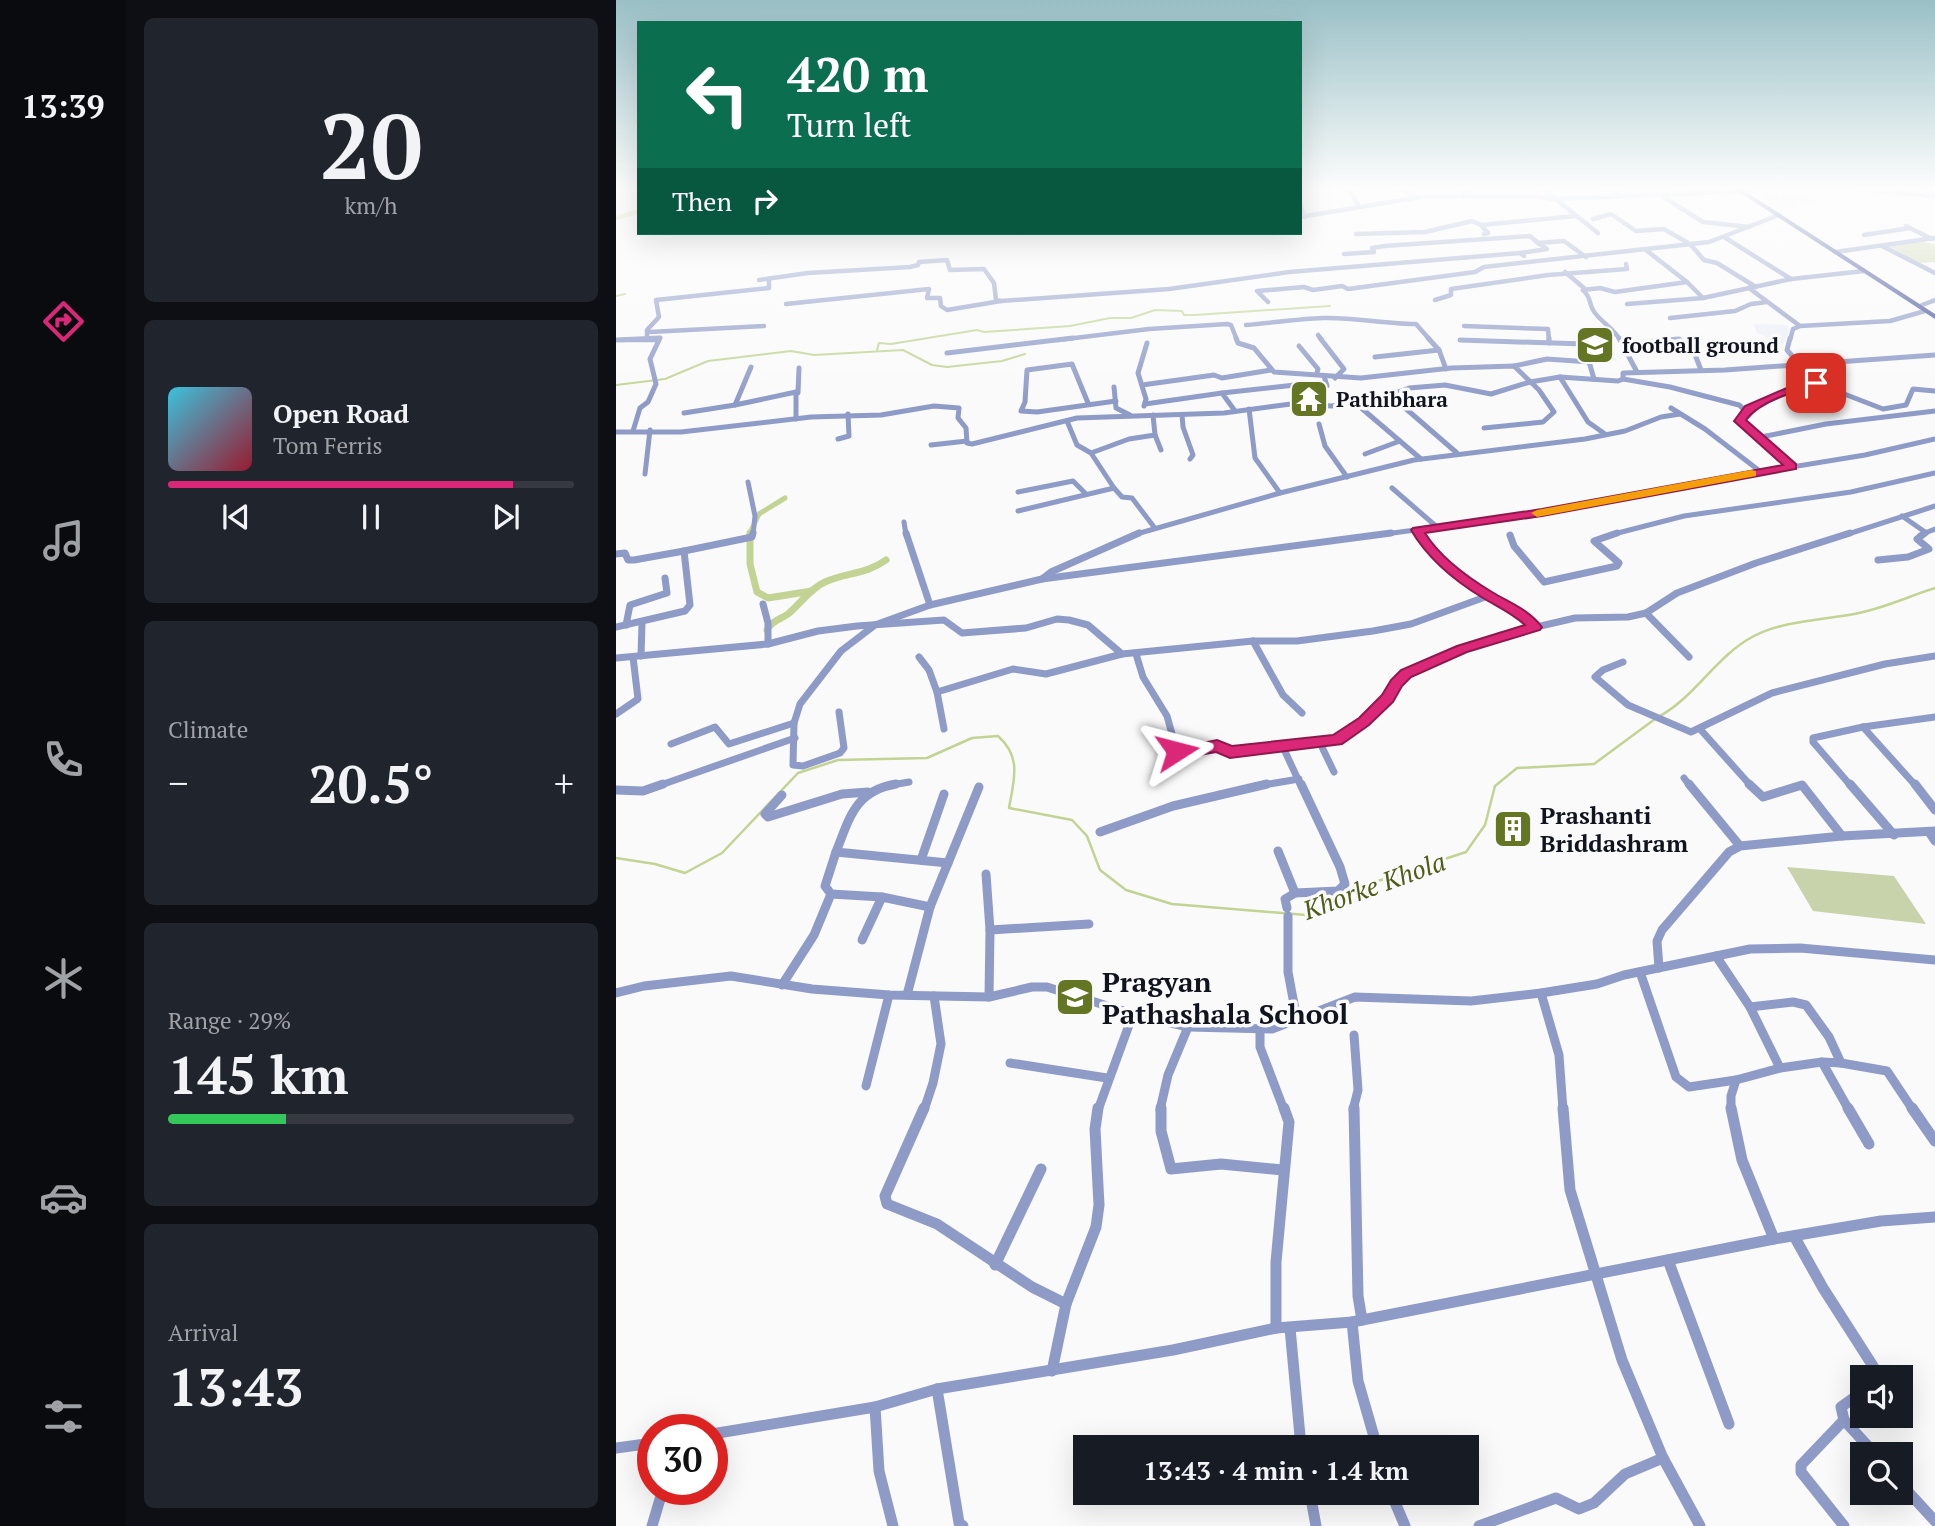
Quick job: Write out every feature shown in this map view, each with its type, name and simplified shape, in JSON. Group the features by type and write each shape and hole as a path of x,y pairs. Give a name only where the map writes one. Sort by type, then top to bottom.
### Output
{"main road":[{"path":"1849,259 1935,315"},
{"path":"1850,259 1924,308"}],"street":[{"path":"759,280 808,273 910,267 919,262 940,259"},
{"path":"943,259 947,260 950,270 984,269 994,283 996,300 1001,301"},
{"path":"786,304 929,289 927,298 940,298 941,306 947,310 1001,301 1169,289 1289,272 1444,259"},
{"path":"1268,302 1258,291 1304,287 1313,290 1342,286 1348,289 1475,272 1484,267 1562,259"},
{"path":"1658,259 1703,298"},
{"path":"1703,259 1717,263 1756,287"},
{"path":"1759,259 1791,279"},
{"path":"1908,259 1935,273"},
{"path":"1554,260 1551,264 1562,271 1584,276 1627,269 1626,264"},
{"path":"1562,271 1584,276"},
{"path":"1626,304 1703,298 1791,279 1864,271"},
{"path":"1569,273 1572,280 1584,288 1591,298 1593,310 1616,332 1637,372"},
{"path":"1435,300 1451,295 1451,289 1569,273"},
{"path":"647,335 659,317 656,300 769,288 769,279"},
{"path":"1593,283 1615,292 1687,282"},
{"path":"1583,290 1600,288"},
{"path":"1749,289 1800,326"},
{"path":"1935,300 1924,308 1890,321 1800,326 1793,330 1787,344 1787,350 1816,383 1883,409 1906,405 1913,389 1935,391"},
{"path":"1670,318 1735,311 1751,304 1767,302"},
{"path":"1246,325 1323,318 1356,319 1383,324 1416,324 1439,350 1446,369"},
{"path":"947,353 1149,329 1227,324 1231,325 1238,343 1254,348 1272,370"},
{"path":"616,340 764,326"},
{"path":"1464,326 1548,329 1549,343"},
{"path":"633,431 640,408 648,402 656,380 650,359 660,338 647,335"},
{"path":"1318,335 1343,369 1335,378"},
{"path":"1644,342 1679,339 1685,341 1694,352 1701,370"},
{"path":"1461,340 1584,344 1594,379"},
{"path":"1145,415 1138,373 1147,343"},
{"path":"1299,345 1318,369 1317,373"},
{"path":"1375,357 1439,350"},
{"path":"1623,379 1623,373 1802,365 1935,355"},
{"path":"1142,385 1272,370 1317,373 1335,378 1514,366 1547,359 1590,362"},
{"path":"1088,403 1072,364 1027,370 1025,402 1021,411 1037,412 1116,401"},
{"path":"1484,428 1543,422 1554,412 1514,366"},
{"path":"736,405 751,367"},
{"path":"796,419 799,368"},
{"path":"1145,404 1295,385 1321,388 1327,386 1324,376"},
{"path":"1560,377 1588,422 1605,434"},
{"path":"931,445 967,441 972,444 1067,421 1235,411 1291,404 1332,406 1390,395 1409,388 1446,385 1491,394 1530,382 1560,377 1623,379 1670,387 1732,403 1746,411"},
{"path":"1792,467 1740,421 1746,411 1800,386 1816,383"},
{"path":"1114,387 1116,408 1133,416"},
{"path":"684,414 797,393"},
{"path":"1222,393 1235,411"},
{"path":"1390,395 1457,453"},
{"path":"1353,401 1421,458"},
{"path":"616,432 681,432 848,414 881,415 955,405 959,408 958,418 966,428 967,441"},
{"path":"1671,408 1761,472"},
{"path":"1249,409 1255,458 1280,492"},
{"path":"1761,437 1826,424 1935,411"},
{"path":"838,439 849,436 848,414"},
{"path":"1042,579 1051,572 1154,527 1235,507 1280,492 1421,458 1525,447 1605,434 1680,414"},
{"path":"1153,415 1161,450"},
{"path":"1182,415 1183,427 1193,455 1189,459"},
{"path":"1067,421 1077,445 1091,453 1114,488 1122,497 1132,498 1154,527"},
{"path":"1319,424 1325,446 1347,477"},
{"path":"645,474 650,430"},
{"path":"1091,453 1129,439 1156,435"},
{"path":"1365,454 1400,441"},
{"path":"839,712 844,748 834,758 795,767 794,723 800,704 841,651 875,625 930,605 1042,579 1542,513 1933,442"},
{"path":"1510,535 1514,545 1544,582 1617,566 1619,563 1594,541 1597,538 1684,516 1851,492 1935,473"},
{"path":"1018,492 1073,481 1086,494"},
{"path":"616,554 625,553 628,560 634,561 752,537 756,527 755,505 748,482"},
{"path":"1018,510 1114,488"},
{"path":"1392,488 1437,527"},
{"path":"1136,654 1143,677 1167,716 1177,751 1183,753 1217,746 1230,752 1337,740 1364,721 1406,674 1462,649 1575,618 1628,617 1646,612 1677,593 1756,563 1935,506"},
{"path":"1902,516 1925,533"},
{"path":"904,522 909,548 930,605"},
{"path":"1878,560 1908,557 1929,550 1917,539 1935,529"},
{"path":"1417,530 1425,544 1456,573 1488,596 1516,610 1535,627"},
{"path":"616,627 689,608 684,551"},
{"path":"626,625 630,605 667,593 665,578"},
{"path":"937,692 1013,669 1046,674 1122,654 1253,641 1297,641 1373,631 1411,624 1488,596"},
{"path":"763,604 768,623 768,644"},
{"path":"1646,612 1689,657"},
{"path":"616,658 768,644 818,631 944,620 957,632 962,633 1026,628 1057,620 1069,620 1088,625 1122,654"},
{"path":"616,714 638,699 637,656 642,622"},
{"path":"1253,641 1283,695 1302,713"},
{"path":"1623,662 1603,670 1595,677 1625,706 1691,732 1700,729 1714,718 1772,693 1885,664 1935,656"},
{"path":"919,657 929,670 937,692 944,729"},
{"path":"1894,835 1812,742 1816,737 1863,727 1935,717"},
{"path":"671,744 715,727 729,744 794,723"},
{"path":"1863,727 1906,773 1935,810"},
{"path":"1700,729 1760,796 1802,785 1842,836"},
{"path":"616,790 643,792 795,738"},
{"path":"1320,743 1334,772"},
{"path":"1282,745 1345,878 1345,884 1338,891 1295,892 1285,899 1288,912 1288,972 1297,1020"},
{"path":"1684,778 1740,846"},
{"path":"1100,832 1122,822 1234,789 1299,779"},
{"path":"782,795 765,814 768,817 842,794 868,792 909,782"},
{"path":"907,995 930,907 979,787"},
{"path":"868,792 836,852 825,886 831,894 882,897 930,907"},
{"path":"921,860 944,794"},
{"path":"1659,968 1657,941 1662,930 1729,852 1740,846 1842,836 1932,832 1935,841"},
{"path":"1279,851 1295,892"},
{"path":"836,852 948,863"},
{"path":"986,874 990,930 989,997"},
{"path":"782,985 814,934 831,894"},
{"path":"862,940 882,897"},
{"path":"990,930 1089,924"},
{"path":"616,993 644,986 732,976 782,985 889,995 989,997 1032,987 1047,987 1133,1014 1188,1027 1272,1029 1355,997 1471,1001 1541,993 1597,984 1749,949 1800,947 1935,960"},
{"path":"1716,956 1750,1007 1780,1068"},
{"path":"1640,972 1676,1077 1689,1087 1822,1062 1881,1068 1887,1071 1935,1141"},
{"path":"1541,993 1559,1055 1570,1190 1594,1273 1622,1360 1663,1458 1700,1526"},
{"path":"866,1086 889,995"},
{"path":"934,996 934,1015 942,1041 936,1074 885,1196 887,1204 894,1209 923,1216 962,1238 995,1265 1066,1304"},
{"path":"1750,1007 1793,1002 1806,1005 1829,1037 1841,1063"},
{"path":"1052,1371 1066,1304 1096,1227 1099,1205 1095,1129 1099,1100 1133,1014"},
{"path":"1188,1027 1172,1061 1161,1098 1160,1129 1171,1169 1222,1164 1283,1170"},
{"path":"1260,1028 1260,1047 1289,1122 1276,1262 1299,1435"},
{"path":"1354,1035 1358,1090 1353,1115 1356,1125 1358,1381 1374,1435"},
{"path":"1822,1062 1869,1144"},
{"path":"1010,1063 1107,1078"},
{"path":"1736,1080 1730,1091 1729,1104 1745,1175 1774,1239"},
{"path":"995,1265 1041,1169"},
{"path":"728,1431 875,1407 937,1390 1173,1350 1283,1328 1357,1321 1774,1239 1881,1221 1935,1217"},
{"path":"1794,1236 1823,1288 1872,1365"},
{"path":"1668,1260 1729,1424"},
{"path":"937,1390 950,1479 959,1523 963,1526"},
{"path":"1850,1401 1841,1407 1844,1420 1864,1442"},
{"path":"875,1407 880,1471 893,1526"},
{"path":"1844,1420 1801,1465 1801,1472 1844,1526"},
{"path":"616,1448 637,1445"},
{"path":"1479,1526 1556,1498 1579,1509 1594,1503 1625,1474 1663,1458"},
{"path":"1913,1497 1935,1521"},
{"path":"652,1526 658,1505"},
{"path":"1312,1505 1316,1526"},
{"path":"1396,1505 1405,1526"}],"shaded area":[{"path":"1753,324 1788,325 1789,332 1783,345 1757,333"},
{"name":"football ground","path":"1591,329 1617,361 1594,359 1577,330"}],"green space":[{"path":"1912,259 1935,259 1935,262 1919,263"},
{"path":"1787,867 1894,876 1926,924 1813,911"}],"waterway":[{"path":"616,296 625,294"},
{"path":"877,350 879,343 891,344 977,330 984,332 1070,326 1110,318 1131,318 1155,310 1182,311 1184,315 1195,315 1330,306"},
{"path":"616,385 665,379 708,361 791,351 814,355 903,350 932,365 947,367 1002,361 1025,354"},
{"path":"749,535 759,514 785,498"},
{"path":"750,533 750,564 757,592 768,598 811,591"},
{"path":"811,591 833,579 871,568 886,560"},
{"name":"Khorke Khola","path":"1660,716 1685,698 1729,654 1754,636 1792,624 1868,611 1935,588"},
{"path":"767,630 811,591"},
{"name":"Khorke Khola","path":"616,858 655,864 685,873 722,853 798,773 838,760 927,758 972,738 998,736 1011,752 1013,761 1014,778 1009,808 1072,820 1087,836 1100,870 1126,890 1172,904 1306,915 1372,883 1466,852 1485,825 1495,786 1517,768 1594,764 1655,719"}],"slow traffic":[{"path":"1537,513 1751,473"}],"place":[{"name":"football ground","path":"1595,345"},
{"name":"Pathibhara","path":"1309,399"},
{"name":"Prashanti Briddashram","path":"1513,829"},
{"name":"Pragyan Pathashala School","path":"1075,997"}],"route":[{"path":"1177,751 1183,753 1217,746 1230,752 1337,740 1364,721 1406,674 1462,649 1535,627 1516,610 1488,596 1456,573 1425,544 1417,530 1542,513 1792,467 1740,421 1749,409 1800,386 1816,383"}]}
